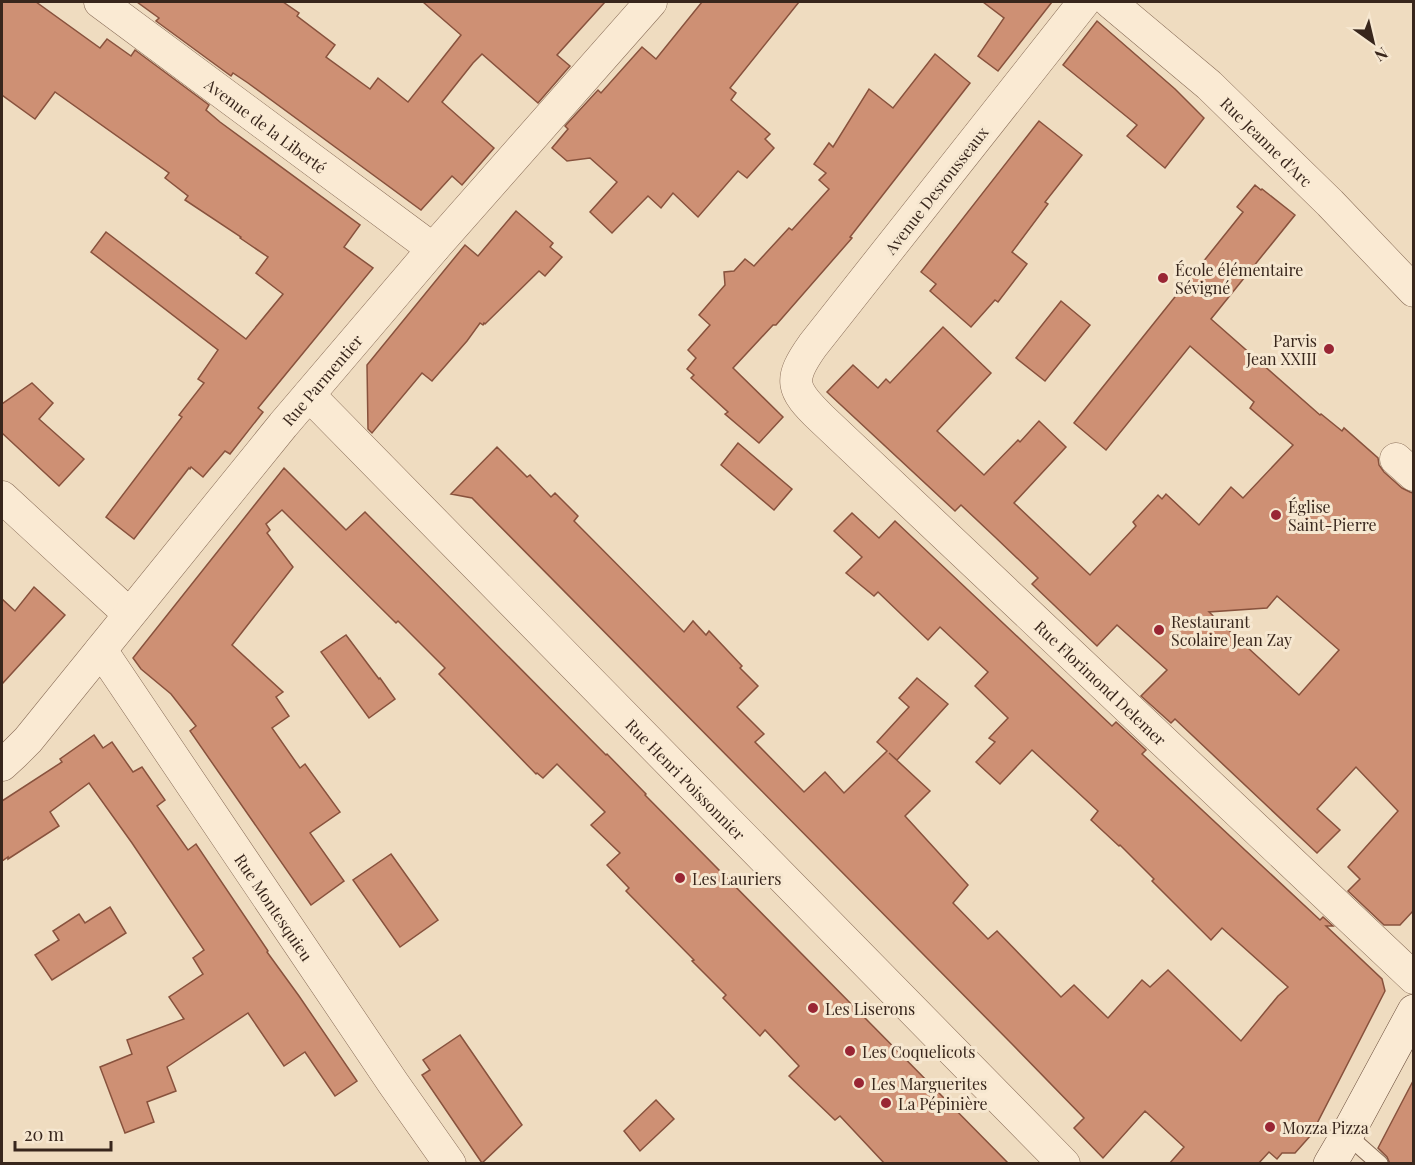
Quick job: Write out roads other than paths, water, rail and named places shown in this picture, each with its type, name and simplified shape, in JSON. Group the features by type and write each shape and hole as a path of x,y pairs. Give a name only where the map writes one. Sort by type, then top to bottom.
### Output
{"street":[{"name":"Avenue de la Liberté","path":"100,2 433,249"},
{"name":"Rue Parmentier","path":"2,765 28,740 253,461 433,249 651,2"},
{"name":"Avenue Desrousseaux","path":"795,382 798,369 813,345 1084,2"},
{"name":"Rue Jeanne d'Arc","path":"1110,2 1209,85 1330,203 1413,291"},
{"name":"Rue Florimond Delemer","path":"795,382 799,393 810,408 1413,978"},
{"name":"Rue Henri Poissonnier","path":"309,395 1064,1164"},
{"path":"2,496 129,614"},
{"name":"Rue Montesquieu","path":"100,650 450,1164"},
{"path":"1330,1164 1413,1011"}],"lane":[{"path":"1347,1135 1380,1164"}],"place":[{"name":"École élémentaire Sévigné","path":"1163,278"},
{"name":"Parvis Jean XXIII","path":"1329,349"},
{"name":"Église Saint-Pierre","path":"1276,515"},
{"name":"Restaurant Scolaire Jean Zay","path":"1159,630"},
{"name":"Les Lauriers","path":"680,878"},
{"name":"Les Liserons","path":"813,1008"},
{"name":"Les Coquelicots","path":"850,1051"},
{"name":"Les Marguerites","path":"859,1083"},
{"name":"La Pépinière","path":"886,1103"},
{"name":"Mozza Pizza","path":"1270,1127"}]}
